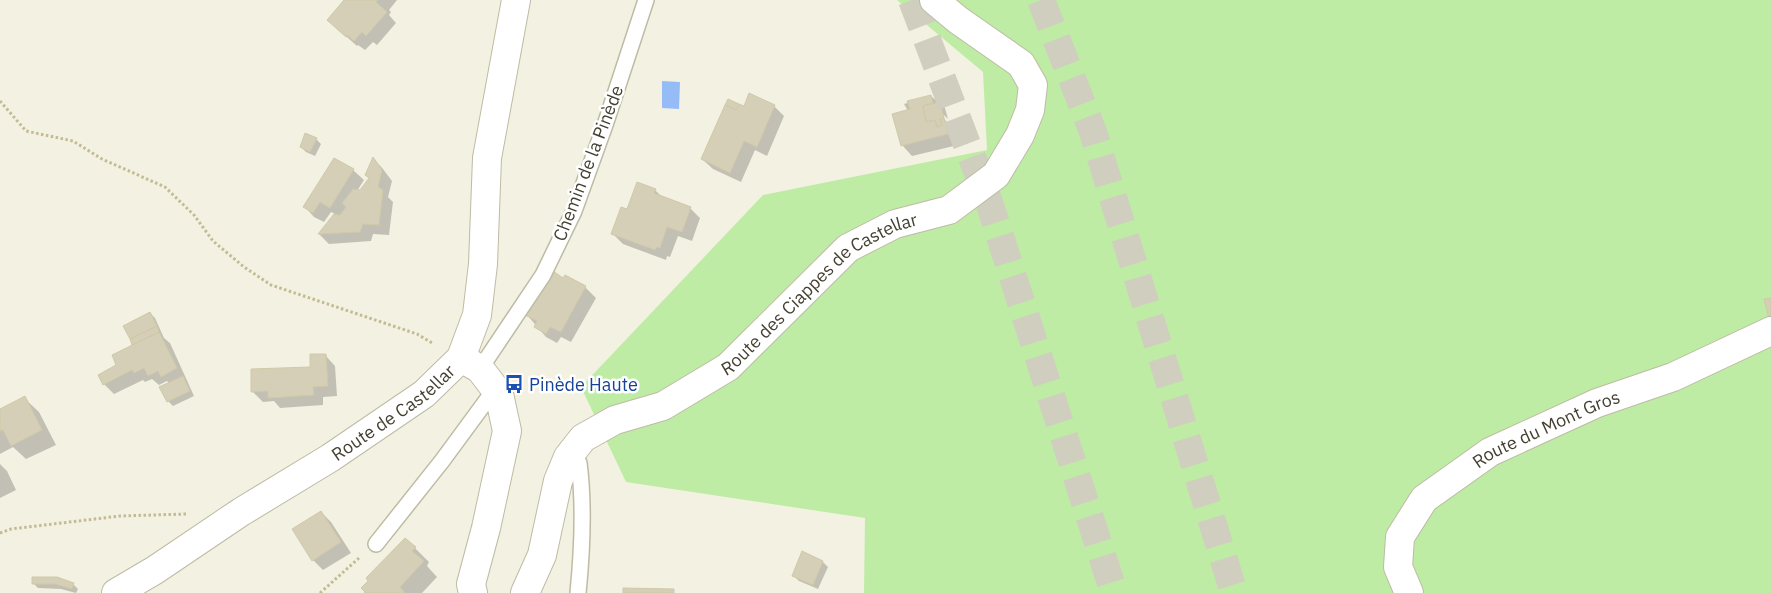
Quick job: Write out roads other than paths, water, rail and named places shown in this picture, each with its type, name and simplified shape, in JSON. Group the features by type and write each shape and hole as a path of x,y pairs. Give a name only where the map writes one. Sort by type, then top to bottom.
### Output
{"street":[{"name":"Route de Castellar","path":"116,593 155,570 241,512 330,458 424,394 479,372 477,315 483,264 487,158 516,0"},
{"name":"Route des Ciappes de Castellar","path":"525,593 542,555 558,481 568,457 583,438 615,420 663,406 728,367 848,248 896,224 949,210 996,176 1020,135 1030,110 1033,85 1021,64 958,20 934,0"},
{"name":"Route du Mont Gros","path":"1410,593 1398,567 1400,537 1424,500 1431,494 1490,452 1597,403 1673,377 1771,331"},
{"path":"473,593 471,584 486,528 507,431 498,394 479,372"}],"lane":[{"name":"Chemin de la Pinède","path":"376,544 442,461 479,372 543,275 574,211 605,125 646,0"},
{"path":"568,457 579,463 581,478 581,567 578,593"}],"water":[{"path":"662,81 680,82 679,109 662,108"}],"tunnel":[{"path":"912,0 989,202 1114,593"},
{"path":"1041,0 1093,132 1234,593"}],"place":[{"name":"Pinède Haute","path":"514,384"}]}
